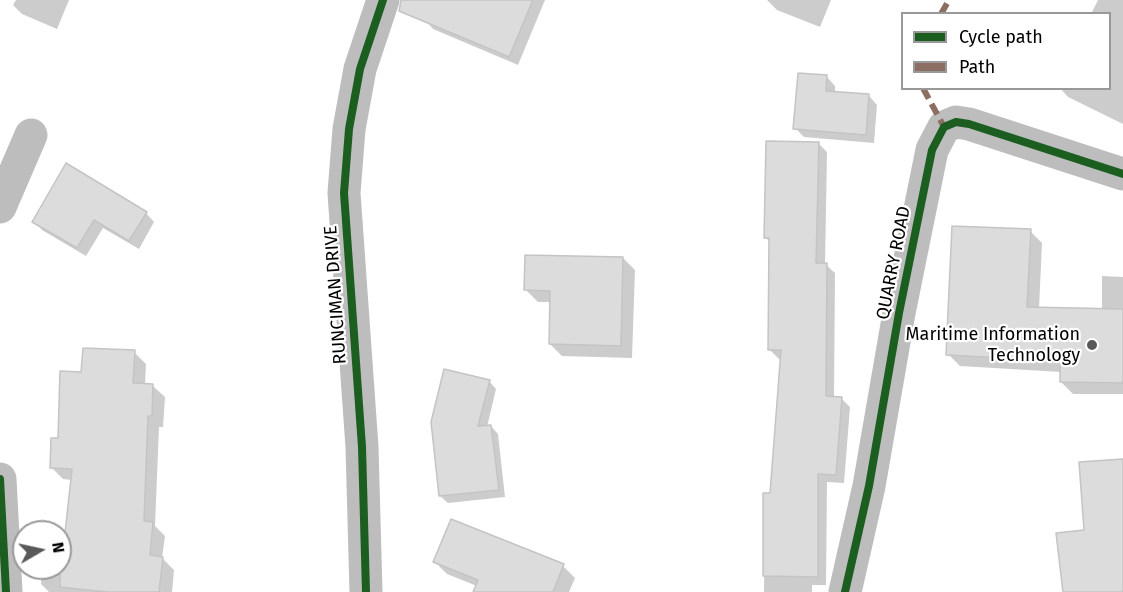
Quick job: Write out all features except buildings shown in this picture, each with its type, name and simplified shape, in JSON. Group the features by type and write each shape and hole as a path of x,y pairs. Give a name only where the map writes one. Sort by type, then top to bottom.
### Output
{"street":[{"name":"RUNCIMAN DRIVE","path":"366,592 362,447 344,193 349,129 360,69 383,0"},
{"name":"QUARRY ROAD","path":"844,592 868,486 899,313 932,150 944,127 956,122 980,127 1123,174"},
{"path":"0,207 31,135"},
{"path":"0,479 6,592"}],"marked path":[{"path":"942,12 949,0"},
{"path":"924,90 944,127"}],"cycle path":[{"path":"366,592 362,447 344,193 349,129 360,69 383,0"},
{"path":"845,592 869,486 899,313 932,150 944,127 956,122 969,124 1123,174"},
{"path":"0,479 6,592"}],"place":[{"name":"Maritime Information Technology","path":"1092,345"}]}
